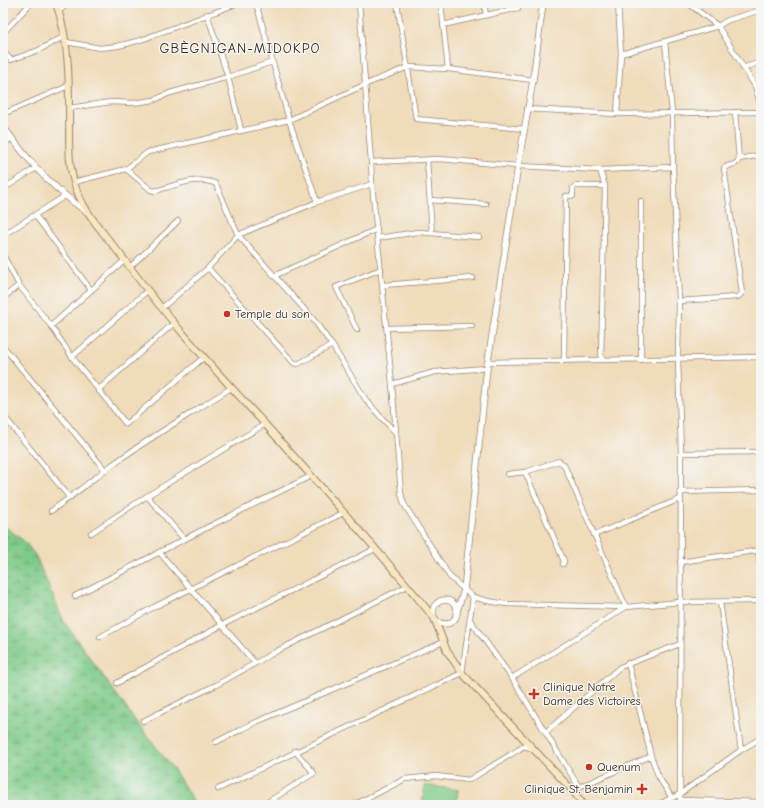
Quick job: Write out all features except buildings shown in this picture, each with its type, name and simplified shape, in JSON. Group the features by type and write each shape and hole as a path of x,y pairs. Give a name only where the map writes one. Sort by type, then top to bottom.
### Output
{"main road":[{"path":"56,3 66,39 69,146 74,182 89,213 174,324 375,548 434,618 452,660 462,673 572,790 584,805"}],"street":[{"path":"3,33 31,3"},
{"path":"59,11 69,3"},
{"path":"3,50 11,60 66,39 100,48 118,46 141,40 227,5 239,3"},
{"path":"256,3 289,120 317,202"},
{"path":"359,3 372,184 387,328 400,493 404,504 450,577 473,597 506,604 626,607 680,602 761,601"},
{"path":"397,3 416,118 525,129"},
{"path":"441,3 448,69"},
{"path":"484,3 486,15"},
{"path":"456,614 456,608 453,603 448,600 442,600 434,606 433,612 434,618 442,623 448,623 453,620 456,614 464,590 487,365 527,109 533,80 543,3"},
{"path":"617,114 621,54 618,3"},
{"path":"688,3 718,26 755,86 761,108"},
{"path":"443,25 518,8"},
{"path":"621,54 718,26 728,20 761,10"},
{"path":"207,14 228,77 241,130"},
{"path":"665,42 672,113 679,301 680,803 761,802"},
{"path":"69,108 110,102 133,103 154,100 170,93 228,77 272,62"},
{"path":"743,68 761,62"},
{"path":"74,182 126,169 148,152 289,120 364,85 408,67 448,69 533,80"},
{"path":"3,114 68,86"},
{"path":"527,109 617,114 761,112"},
{"path":"679,301 738,297 742,293 724,168 736,164 739,159 735,112"},
{"path":"3,126 36,168 65,196 89,213"},
{"path":"3,144 12,138"},
{"path":"739,159 761,155"},
{"path":"371,162 440,159 518,166 600,170 673,167"},
{"path":"427,160 432,232"},
{"path":"3,189 36,168"},
{"path":"126,169 151,190 155,191 188,182 208,180 216,184 238,235 313,319 332,345 366,400 396,433"},
{"path":"600,170 605,186 601,360"},
{"path":"162,308 208,268 238,235 317,202 372,184"},
{"path":"564,361 566,196 573,196 575,186 605,186"},
{"path":"3,235 65,196"},
{"path":"430,200 486,204"},
{"path":"641,201 641,360"},
{"path":"35,215 91,290"},
{"path":"130,267 178,221"},
{"path":"274,276 377,229"},
{"path":"378,238 412,233 432,232 479,237"},
{"path":"3,255 19,285 51,326 72,357 126,424 203,358"},
{"path":"51,326 125,260"},
{"path":"208,268 294,363 298,364 332,345"},
{"path":"357,330 336,287 381,269"},
{"path":"383,285 473,278"},
{"path":"3,298 19,285"},
{"path":"72,357 148,291"},
{"path":"98,390 174,324"},
{"path":"387,328 472,326"},
{"path":"3,346 105,470"},
{"path":"392,384 435,372 487,365 564,361 761,357"},
{"path":"51,511 105,470 160,432 231,388"},
{"path":"3,415 70,498"},
{"path":"91,533 147,496 265,424"},
{"path":"680,452 761,452"},
{"path":"508,474 525,472 562,462 626,607"},
{"path":"525,472 564,561 563,564"},
{"path":"75,596 184,539 311,476"},
{"path":"680,492 761,490"},
{"path":"147,496 184,539"},
{"path":"594,535 680,499"},
{"path":"100,638 154,607 344,513"},
{"path":"117,683 222,625 375,548"},
{"path":"680,562 760,550 761,575"},
{"path":"159,552 255,663"},
{"path":"143,721 218,684 277,651 407,586"},
{"path":"218,789 295,751 462,673 473,597"},
{"path":"720,602 741,750"},
{"path":"512,678 626,607"},
{"path":"470,620 512,678 579,787"},
{"path":"216,742 254,723 443,642"},
{"path":"546,732 612,672 628,663 680,644"},
{"path":"628,663 651,756 659,778 672,798"},
{"path":"657,805 680,794 741,750 761,738"},
{"path":"354,805 405,779 436,776 469,780 524,746 532,749"},
{"path":"263,805 314,773 295,751"},
{"path":"572,790 651,756"}],"green space":[{"path":"3,525 25,542 35,555 64,622 135,720 174,770 196,805 3,805"},
{"path":"425,785 458,790 456,805 422,805"}],"place":[{"name":"Temple du son","path":"227,314"},
{"name":"Clinique Notre Dame des Victoires","path":"534,694"},
{"name":"Quenum","path":"589,767"},
{"name":"Clinique St. Benjamin","path":"642,789"}],"district":[{"name":"GBÈGNIGAN-MIDOKPO","path":"240,48"}]}
